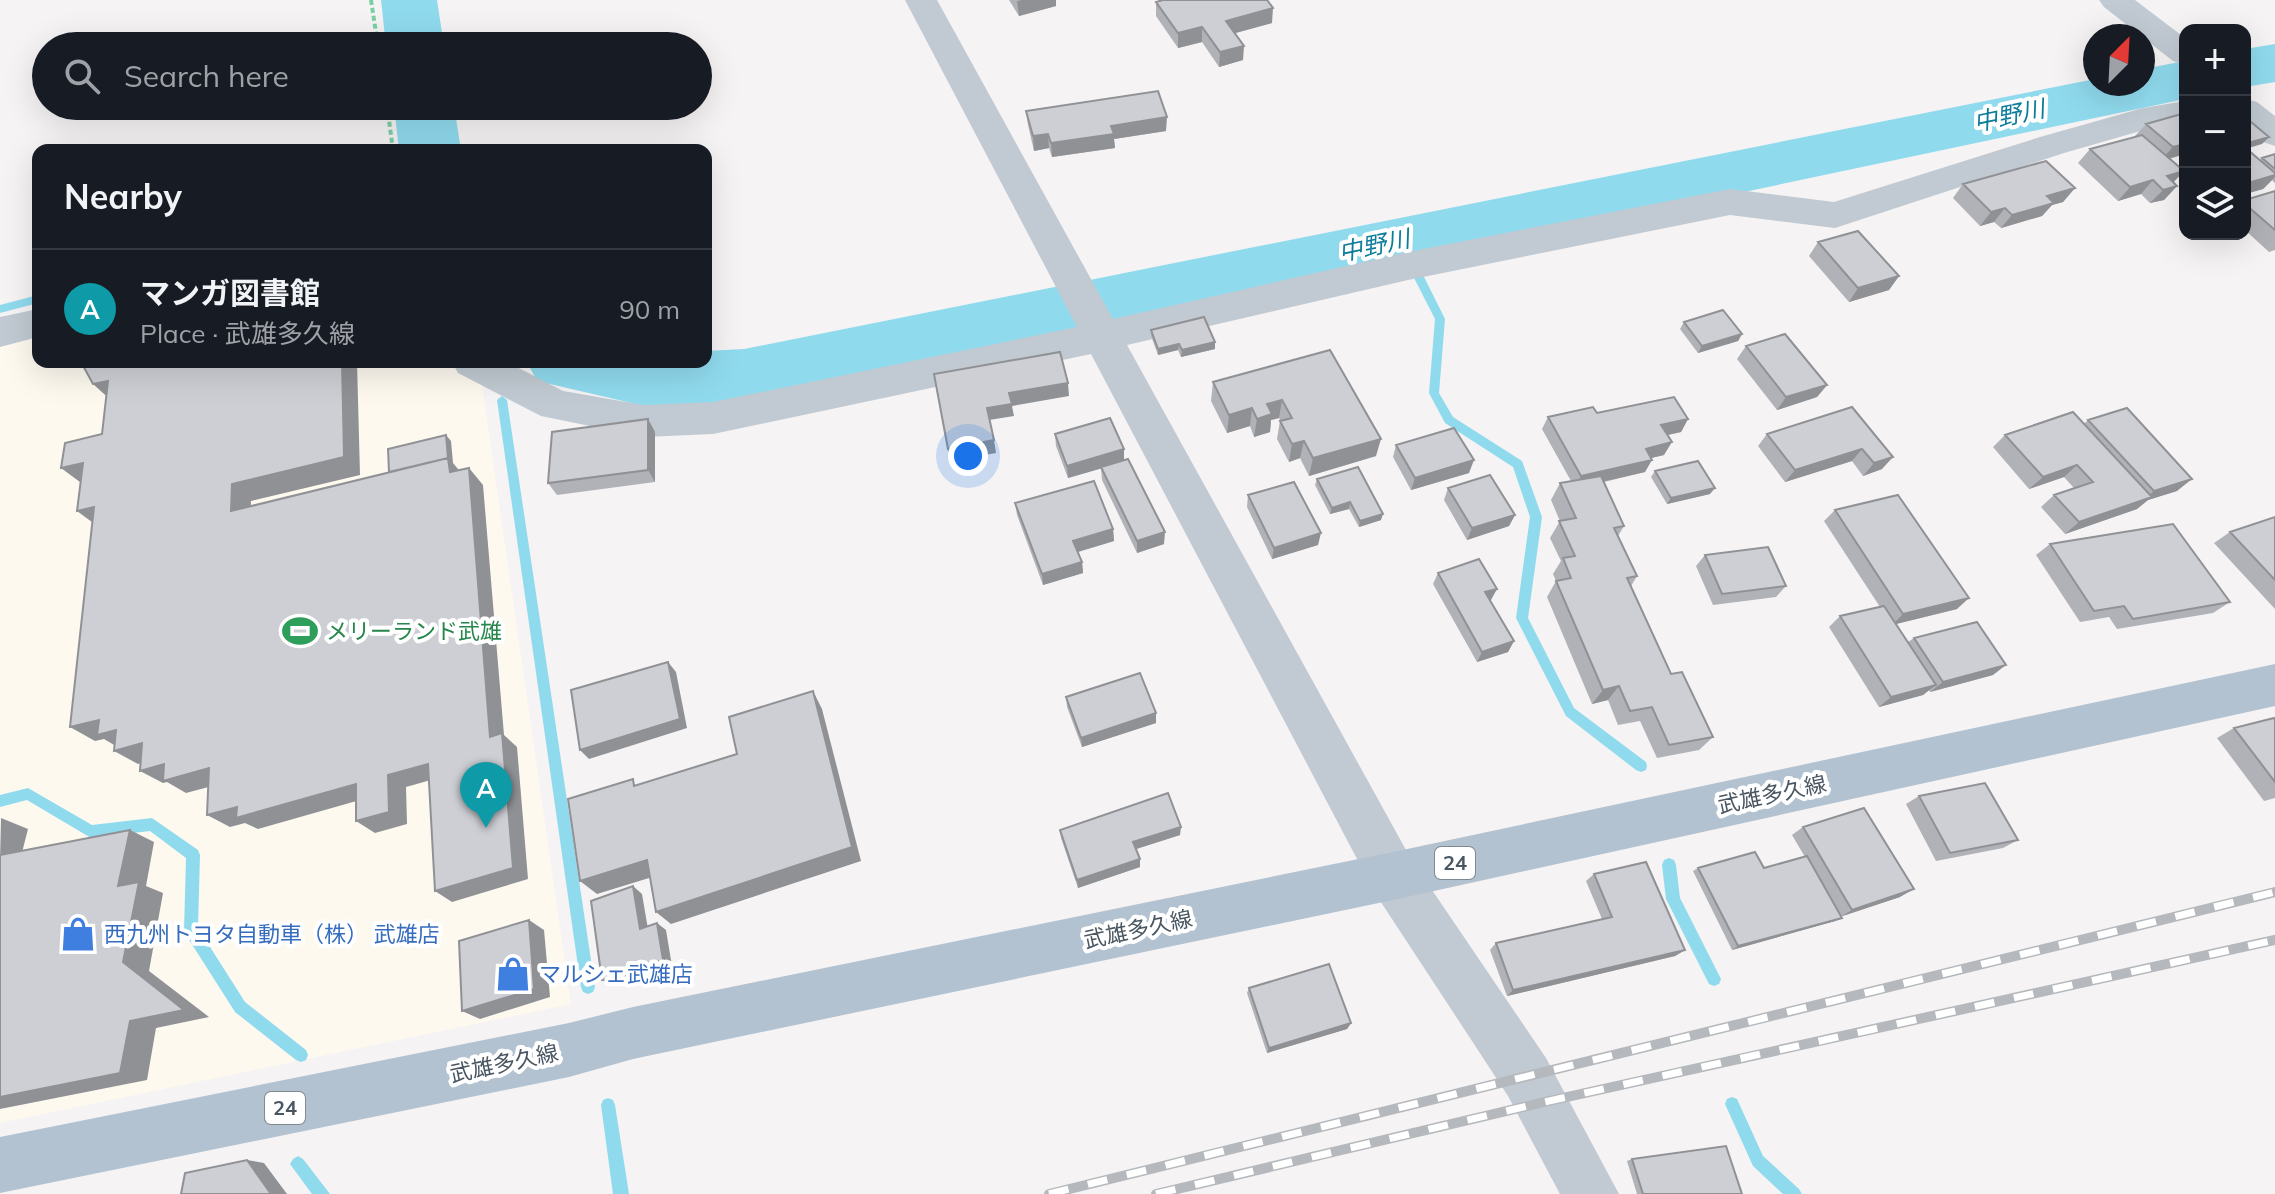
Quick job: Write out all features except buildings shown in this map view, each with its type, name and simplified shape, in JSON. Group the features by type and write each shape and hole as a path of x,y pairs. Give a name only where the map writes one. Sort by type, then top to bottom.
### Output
{"main road":[{"name":"武雄多久線","path":"0,1165 569,1050 633,1033 1393,876 2275,685"}],"street":[{"path":"921,0 1072,279 1097,332 1393,876 1527,1077 1591,1194"},
{"path":"2115,0 2179,48"},
{"path":"2251,100 2275,95"},
{"path":"484,368 555,405 644,421 713,418 1097,332 1730,202 1835,215 2052,145 2143,119 2179,113"},
{"path":"2251,115 2275,134"},
{"path":"0,332 32,324"}],"path":[{"path":"371,0 376,32"},
{"path":"389,120 392,144"}],"shaded area":[{"path":"32,335 32,368 469,368 481,378 571,1004 0,1123 0,343"}],"waterway":[{"name":"中野川","path":"409,0 413,32"},
{"name":"中野川","path":"2251,67 2275,63"},
{"name":"中野川","path":"591,368 653,381 744,376 2179,81"},
{"name":"中野川","path":"426,120 429,144"},
{"path":"1418,276 1440,319 1434,393 1449,420 1518,464 1536,517 1522,618 1570,712 1641,766"},
{"path":"0,309 32,301"},
{"path":"502,400 588,987"},
{"path":"0,801 28,794 91,832 152,824 193,855 191,930 240,1007 301,1055"},
{"path":"1669,865 1673,899 1714,979"},
{"path":"1732,1104 1758,1161 1794,1194"},
{"path":"608,1105 621,1194"},
{"path":"298,1164 322,1194"}],"railway":[{"path":"1049,1194 2275,892"},
{"path":"1156,1194 1540,1103 2275,940"}],"place":[{"name":"メリーランド武雄","path":"300,631"},
{"name":"マンガ図書館","path":"486,828"},
{"name":"西九州トヨタ自動車（株） 武雄店","path":"78,934"},
{"name":"マルシェ武雄店","path":"513,974"}]}
